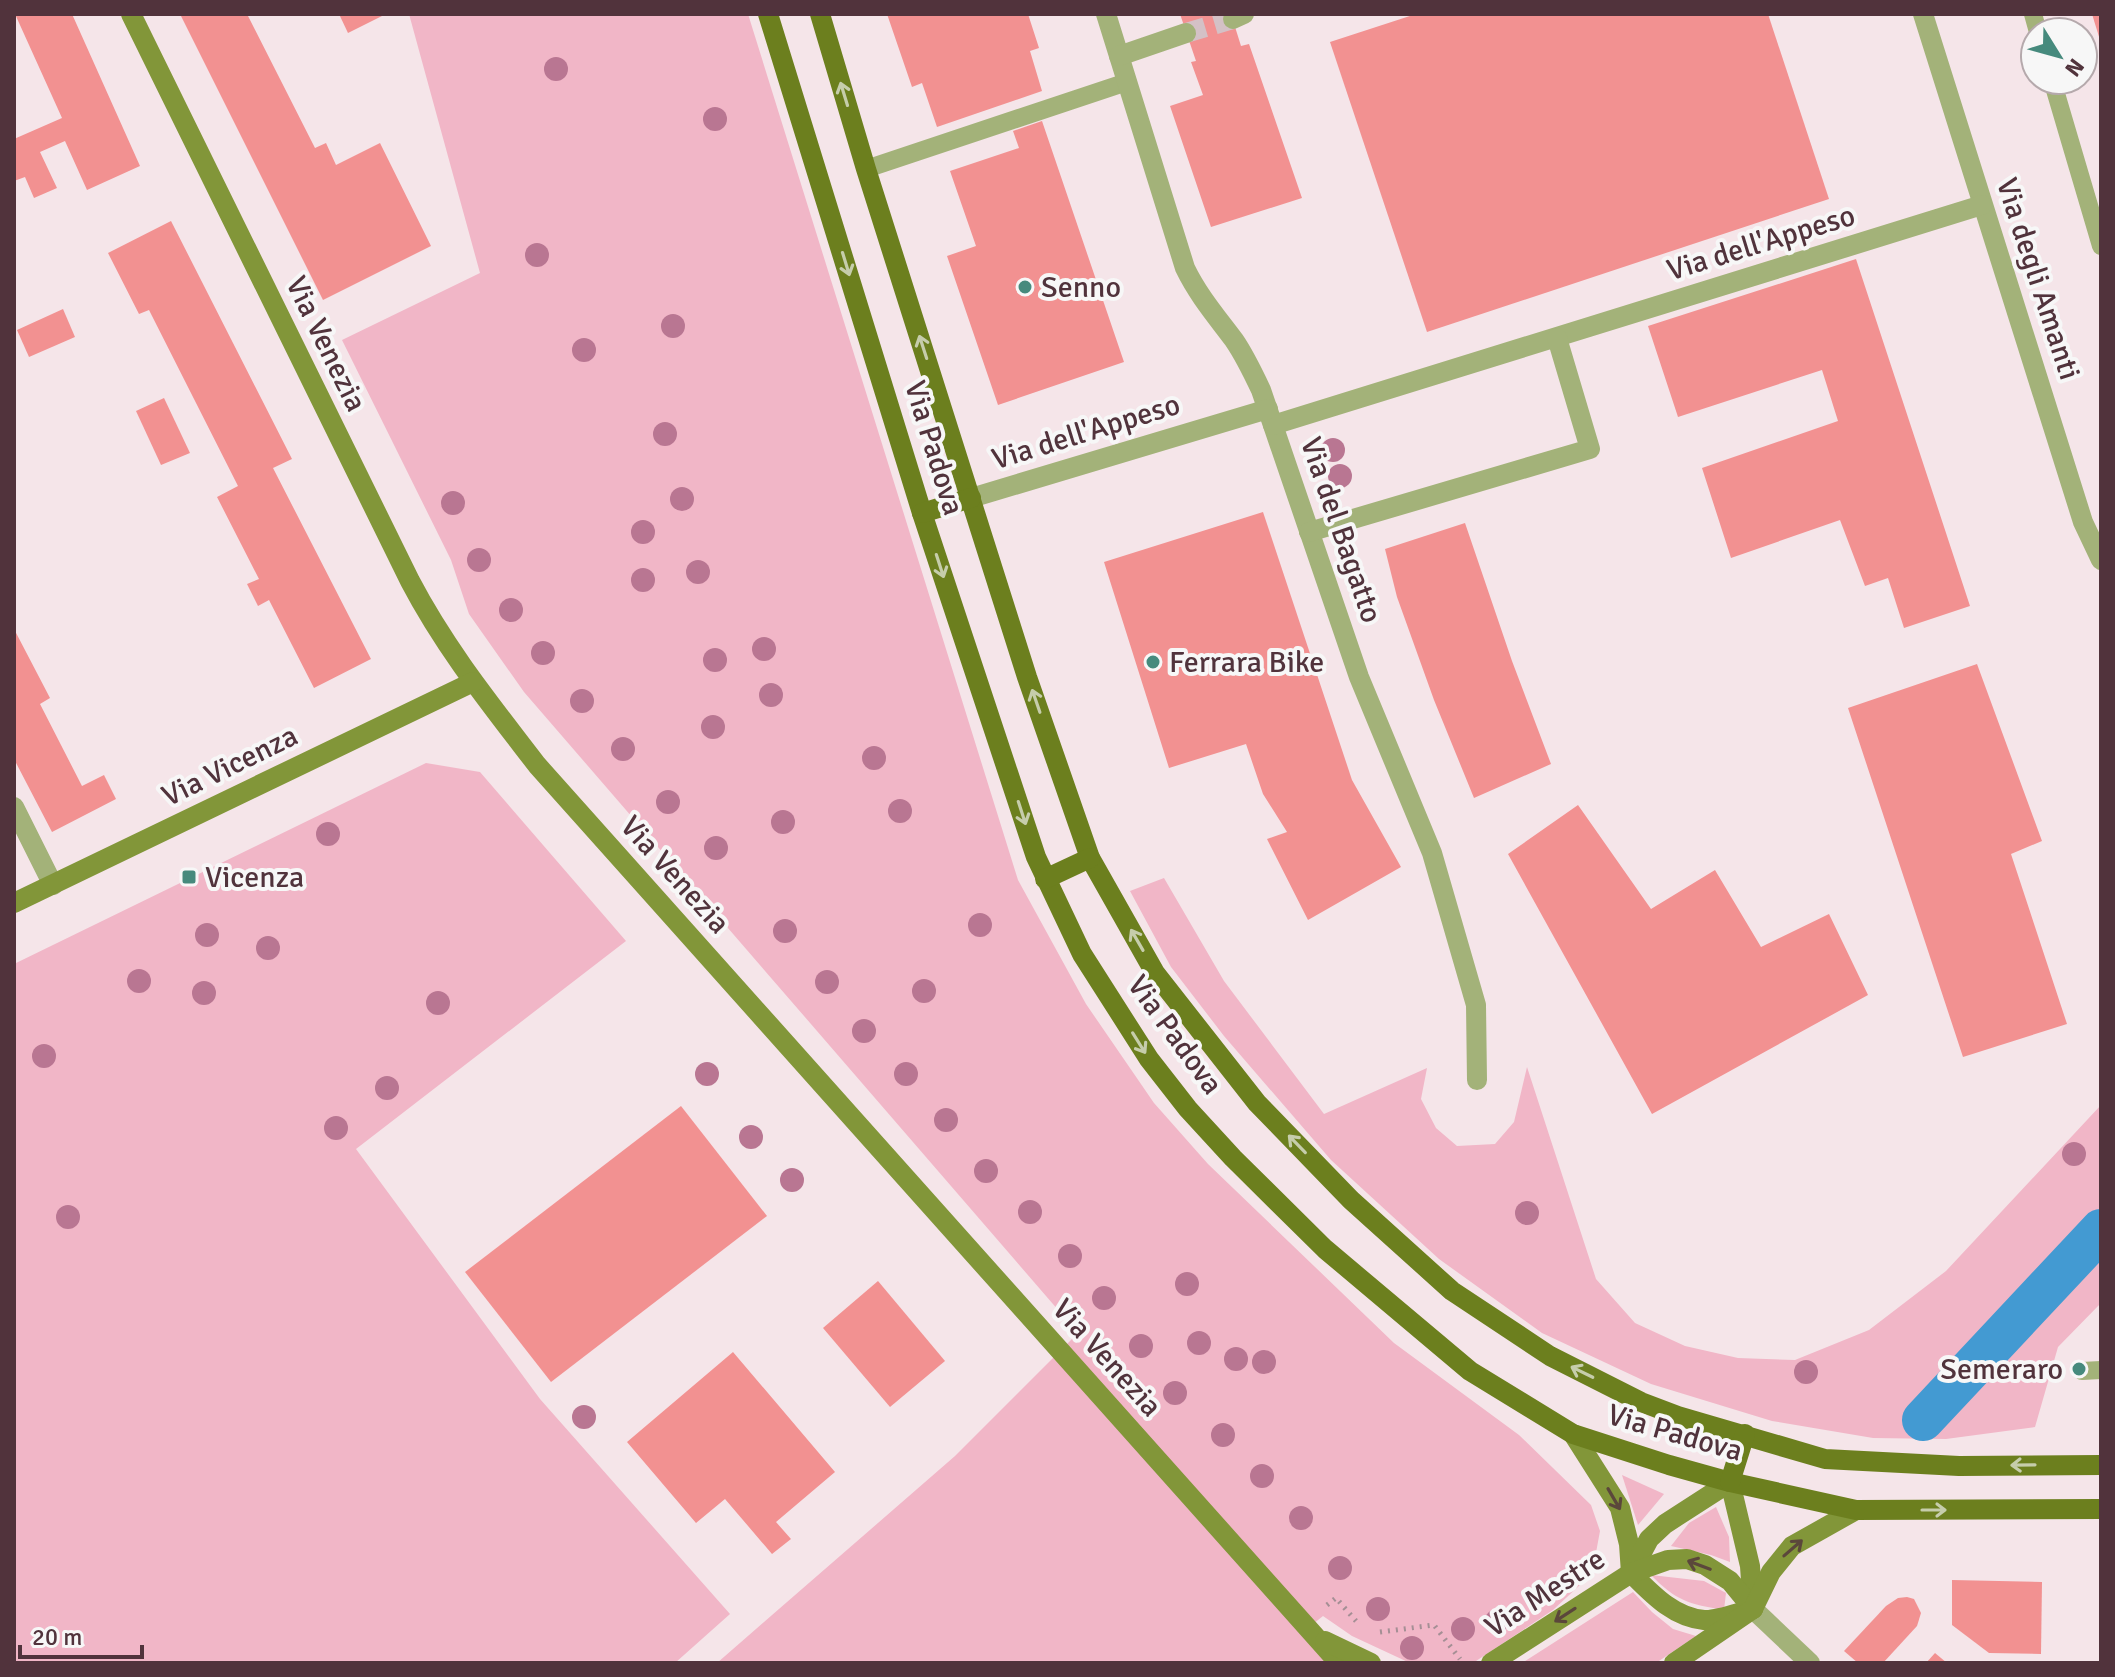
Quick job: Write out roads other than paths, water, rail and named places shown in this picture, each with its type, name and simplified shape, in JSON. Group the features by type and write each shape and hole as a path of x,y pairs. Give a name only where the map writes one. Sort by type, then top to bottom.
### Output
{"main road":[{"name":"Via Padova","path":"768,14 922,513 1045,879 1082,954 1149,1059 1188,1109 1325,1249 1470,1371 1573,1434 1730,1482 1856,1510 2101,1509"},
{"name":"Via Padova","path":"820,14 1027,677 1090,858 1155,973 1257,1103 1351,1200 1452,1291 1550,1356 1641,1402 1678,1416 1825,1459 1959,1466 2101,1465"},
{"name":"Via dell'Appeso","path":"922,513 971,498"},
{"path":"1045,879 1090,858"},
{"path":"1730,1482 1745,1434"}],"street":[{"name":"Via Venezia","path":"131,14 410,581 442,637 473,682 548,776 1339,1663"},
{"name":"Via del Bagatto","path":"1106,14 1185,268 1200,297 1247,361 1271,417 1359,677 1432,853 1476,1005 1477,1080"},
{"name":"Via degli Amanti","path":"1923,14 2083,522 2101,560"},
{"path":"1119,56 1186,33"},
{"name":"Via dell'Appeso","path":"971,498 1557,338 1982,205"},
{"path":"1309,532 1590,449 1557,338"},
{"name":"Via Vicenza","path":"14,903 473,682"},
{"path":"14,807 53,885"},
{"name":"Via Mestre","path":"1491,1663 1631,1573 1668,1560 1687,1559 1705,1565 1730,1581 1753,1609 1706,1621 1678,1614 1656,1598 1631,1573 1629,1544 1620,1508 1573,1434"},
{"path":"1730,1482 1750,1566 1753,1609 1810,1663"},
{"name":"Via Mestre","path":"1631,1573 1649,1539 1665,1524 1730,1482"},
{"path":"1674,1663 1753,1609 1771,1572 1792,1546 1856,1510"},
{"path":"1309,1630 1371,1663"}],"lane":[{"path":"866,169 1127,82"},
{"path":"2057,96 2101,246"}],"waterway":[{"path":"1923,1420 2101,1230"}],"tunnel":[{"path":"1186,33 1233,19"}],"place":[{"name":"Senno","path":"1025,287"},
{"name":"Ferrara Bike","path":"1153,662"},
{"name":"Vicenza","path":"189,877"},
{"name":"Semeraro","path":"2079,1369"}]}
